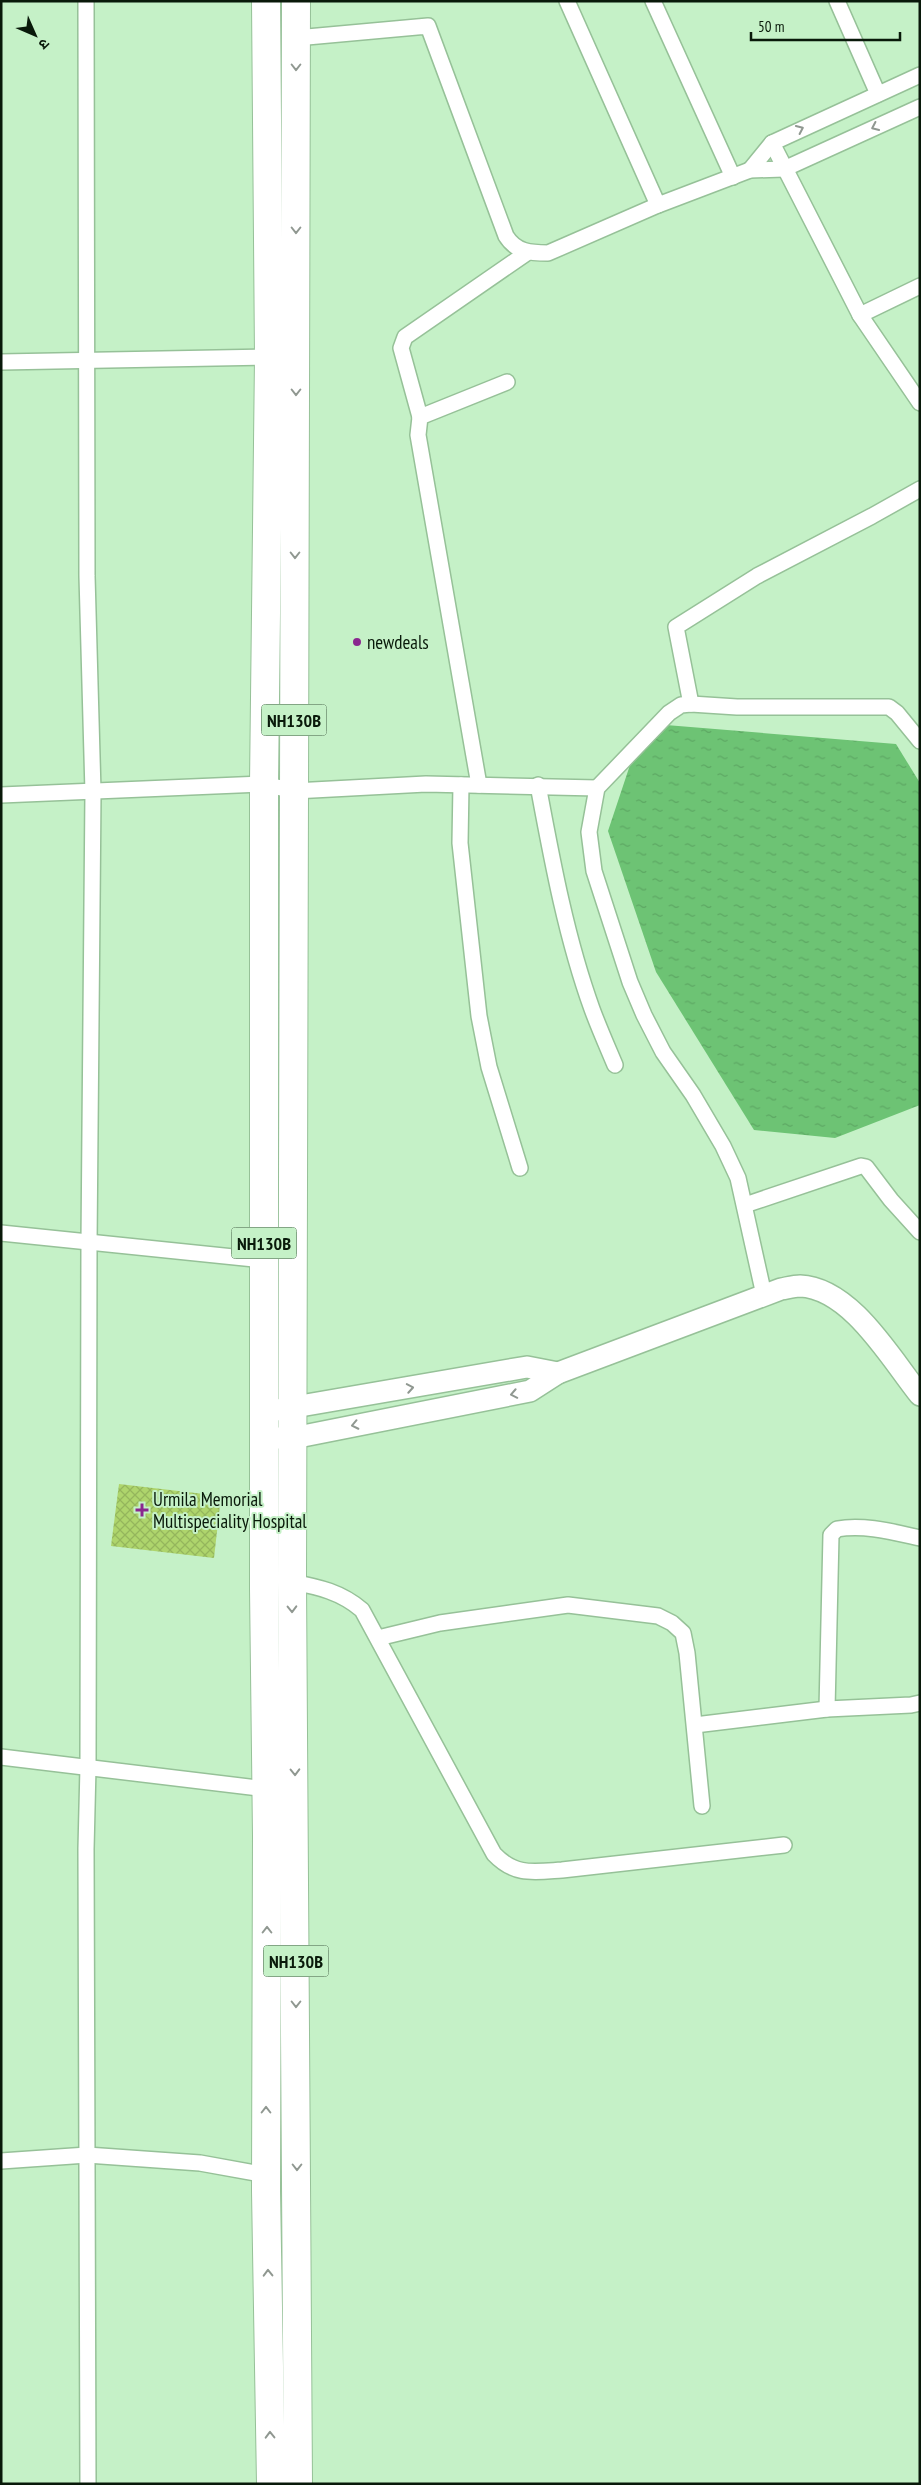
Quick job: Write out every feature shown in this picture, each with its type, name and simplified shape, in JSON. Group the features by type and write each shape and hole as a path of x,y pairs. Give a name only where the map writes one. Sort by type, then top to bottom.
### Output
{"highway":[{"name":"NH130B","path":"266,1 269,358 264,784 264,1260 266,2175 271,2484"},
{"name":"NH130B","path":"296,1 292,1582 298,2484"}],"street":[{"path":"86,1 87,576 93,792 86,1848 88,2484"},
{"path":"567,1 658,205"},
{"path":"653,1 733,177"},
{"path":"837,1 878,94"},
{"path":"296,38 428,26 506,236 511,244 528,252 548,253 658,205 750,170 784,169 920,107"},
{"path":"750,170 772,142 920,75"},
{"path":"772,142 784,169 860,315 920,403"},
{"path":"479,785 418,435 420,417 401,348 405,337 528,252"},
{"path":"860,315 920,286"},
{"path":"1,362 87,359 296,357"},
{"path":"420,417 507,382"},
{"path":"691,704 676,627 757,576 920,489"},
{"path":"764,1295 738,1178 724,1146 693,1095 663,1052 630,982 594,870 589,832 597,788 669,713 682,705 889,707 897,713 920,741"},
{"path":"1,795 264,784 294,791 426,784 538,785 597,788"},
{"path":"460,785 460,842 466,918 479,1016 489,1067 520,1168"},
{"path":"538,785 551,857 578,963 592,1008 615,1065"},
{"path":"745,1205 861,1166 866,1167 884,1192 920,1232"},
{"path":"1,1233 264,1260"},
{"path":"265,1438 293,1438 530,1391 558,1373 764,1295 798,1286 825,1293 843,1303 858,1316 920,1396"},
{"path":"265,1411 293,1408 527,1368 558,1373"},
{"path":"827,1709 831,1536 837,1529 851,1528 885,1530 920,1538"},
{"path":"292,1582 328,1589 350,1599 362,1610 494,1854 508,1867 532,1873 784,1845"},
{"path":"378,1638 440,1623 568,1605 658,1616 672,1623 683,1633 695,1725 702,1806"},
{"path":"695,1725 827,1709 910,1706 920,1703"},
{"path":"1,1757 266,1789"},
{"path":"1,2161 87,2155 200,2163 266,2175"}],"water":[{"path":"666,725 896,744 920,783 920,1105 835,1138 754,1130 656,972 608,831 634,753"}],"building":[{"path":"119,1484 221,1496 214,1558 111,1546"}],"place":[{"name":"newdeals","path":"357,642"},
{"name":"Urmila Memorial Multispeciality Hospital","path":"142,1510"}]}
